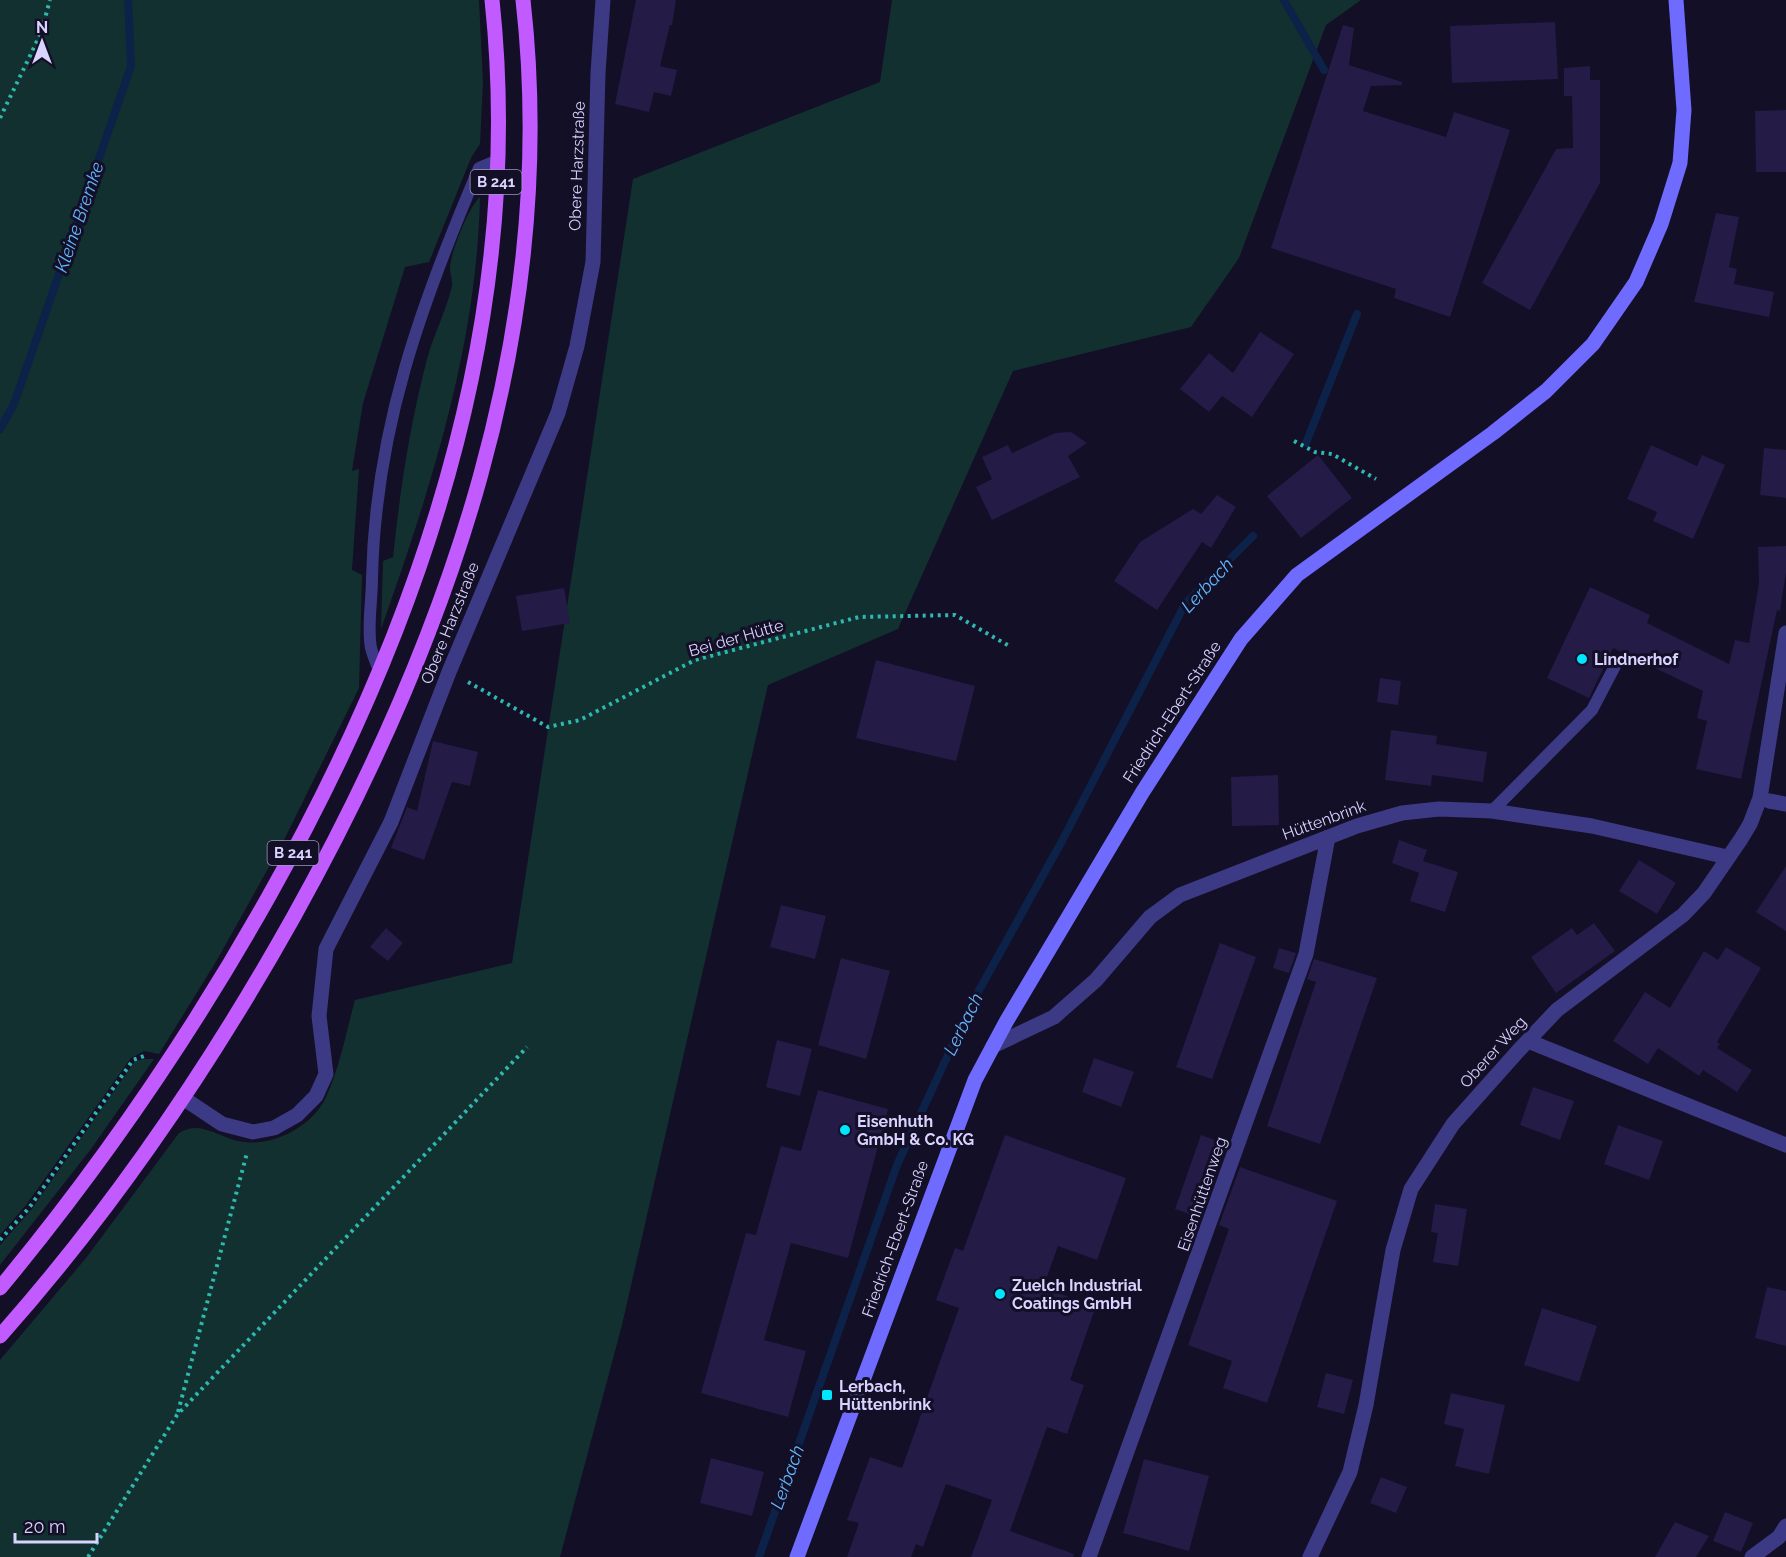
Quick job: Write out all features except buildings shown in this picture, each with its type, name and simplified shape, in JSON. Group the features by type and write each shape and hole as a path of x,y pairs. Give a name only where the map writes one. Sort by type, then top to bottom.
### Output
{"main road":[{"name":"B 241","path":"0,1288 103,1158 194,1024 299,843 380,673 431,533 457,448 486,296 498,160 498,81 492,0"},
{"name":"B 241","path":"0,1336 74,1248 183,1098 259,979 359,794 409,686 462,540 498,411 525,227 528,80 523,0"}],"street":[{"name":"Obere Harzstraße","path":"253,1132 274,1128 297,1114 316,1096 326,1074 319,1016 326,949 391,822 449,672 558,413 577,346 593,262 598,73 603,0"},
{"name":"Friedrich-Ebert-Straße","path":"797,1557 975,1080 1148,783 1240,639 1297,575 1493,433 1546,391 1593,344 1636,282 1661,224 1680,163 1684,110 1676,0"},
{"name":"Oberer Weg","path":"1310,1557 1350,1472 1366,1406 1393,1250 1411,1189 1453,1124 1557,1010 1683,915 1704,893 1750,824 1758,804 1786,633"},
{"path":"1769,801 1786,804"},
{"name":"Hüttenbrink","path":"993,1046 1038,1027 1062,1010 1096,980 1150,917 1168,902 1198,886 1328,837 1402,813 1459,809 1492,811 1592,825 1727,856"},
{"name":"Eisenhüttenweg","path":"1089,1557 1306,954 1328,837"},
{"path":"1528,1041 1786,1145"},
{"path":"183,1098 222,1124 253,1132"},
{"path":"1752,1557 1779,1537 1786,1526"}],"lane":[{"path":"380,673 371,647 372,567 381,471 397,388 440,264 479,168 498,160"},
{"path":"1492,811 1592,710 1615,666"}],"path":[{"path":"0,118 41,33 50,0"},
{"path":"1294,441 1315,452 1332,454 1376,479"},
{"name":"Bei der Hütte","path":"449,672 548,727 580,720 695,660 859,617 955,615 1011,647"},
{"path":"88,1557 177,1415 527,1047"},
{"path":"0,1240 28,1208 133,1060"},
{"path":"177,1415 253,1132"}],"green space":[{"path":"0,0 479,0 483,83 480,144 471,158 429,262 405,267 363,403 352,471 359,469 352,570 362,575 359,688 284,840 217,960 159,1054 144,1051 131,1058 26,1205 0,1235"},
{"path":"892,0 1361,0 1326,25 1239,258 1191,327 1013,371 898,629 768,685 622,1325 560,1557 0,1557 0,1360 86,1258 179,1133 199,1128 247,1142 261,1142 288,1134 310,1118 326,1097 339,1062 355,1000 512,963 633,179 880,82"},
{"path":"480,197 477,253 470,308 448,417 417,524 381,629 383,561 393,557 406,457 421,383 452,286 450,268 453,252 466,220"},
{"path":"154,1059 91,1149 0,1265 0,1245 31,1210 135,1061"}],"waterway":[{"name":"Kleine Bremke","path":"0,429 14,404 131,66 128,0"},
{"name":"Lerbach","path":"1284,0 1324,70"},
{"name":"Lerbach","path":"1306,443 1357,314"},
{"name":"Lerbach","path":"759,1557 897,1165 972,1003 1062,841 1185,604 1253,536"}],"place":[{"name":"Lindnerhof","path":"1582,659"},
{"name":"Eisenhuth GmbH & Co. KG","path":"845,1130"},
{"name":"Zuelch Industrial Coatings GmbH","path":"1000,1294"},
{"name":"Lerbach, Hüttenbrink","path":"827,1395"}]}
